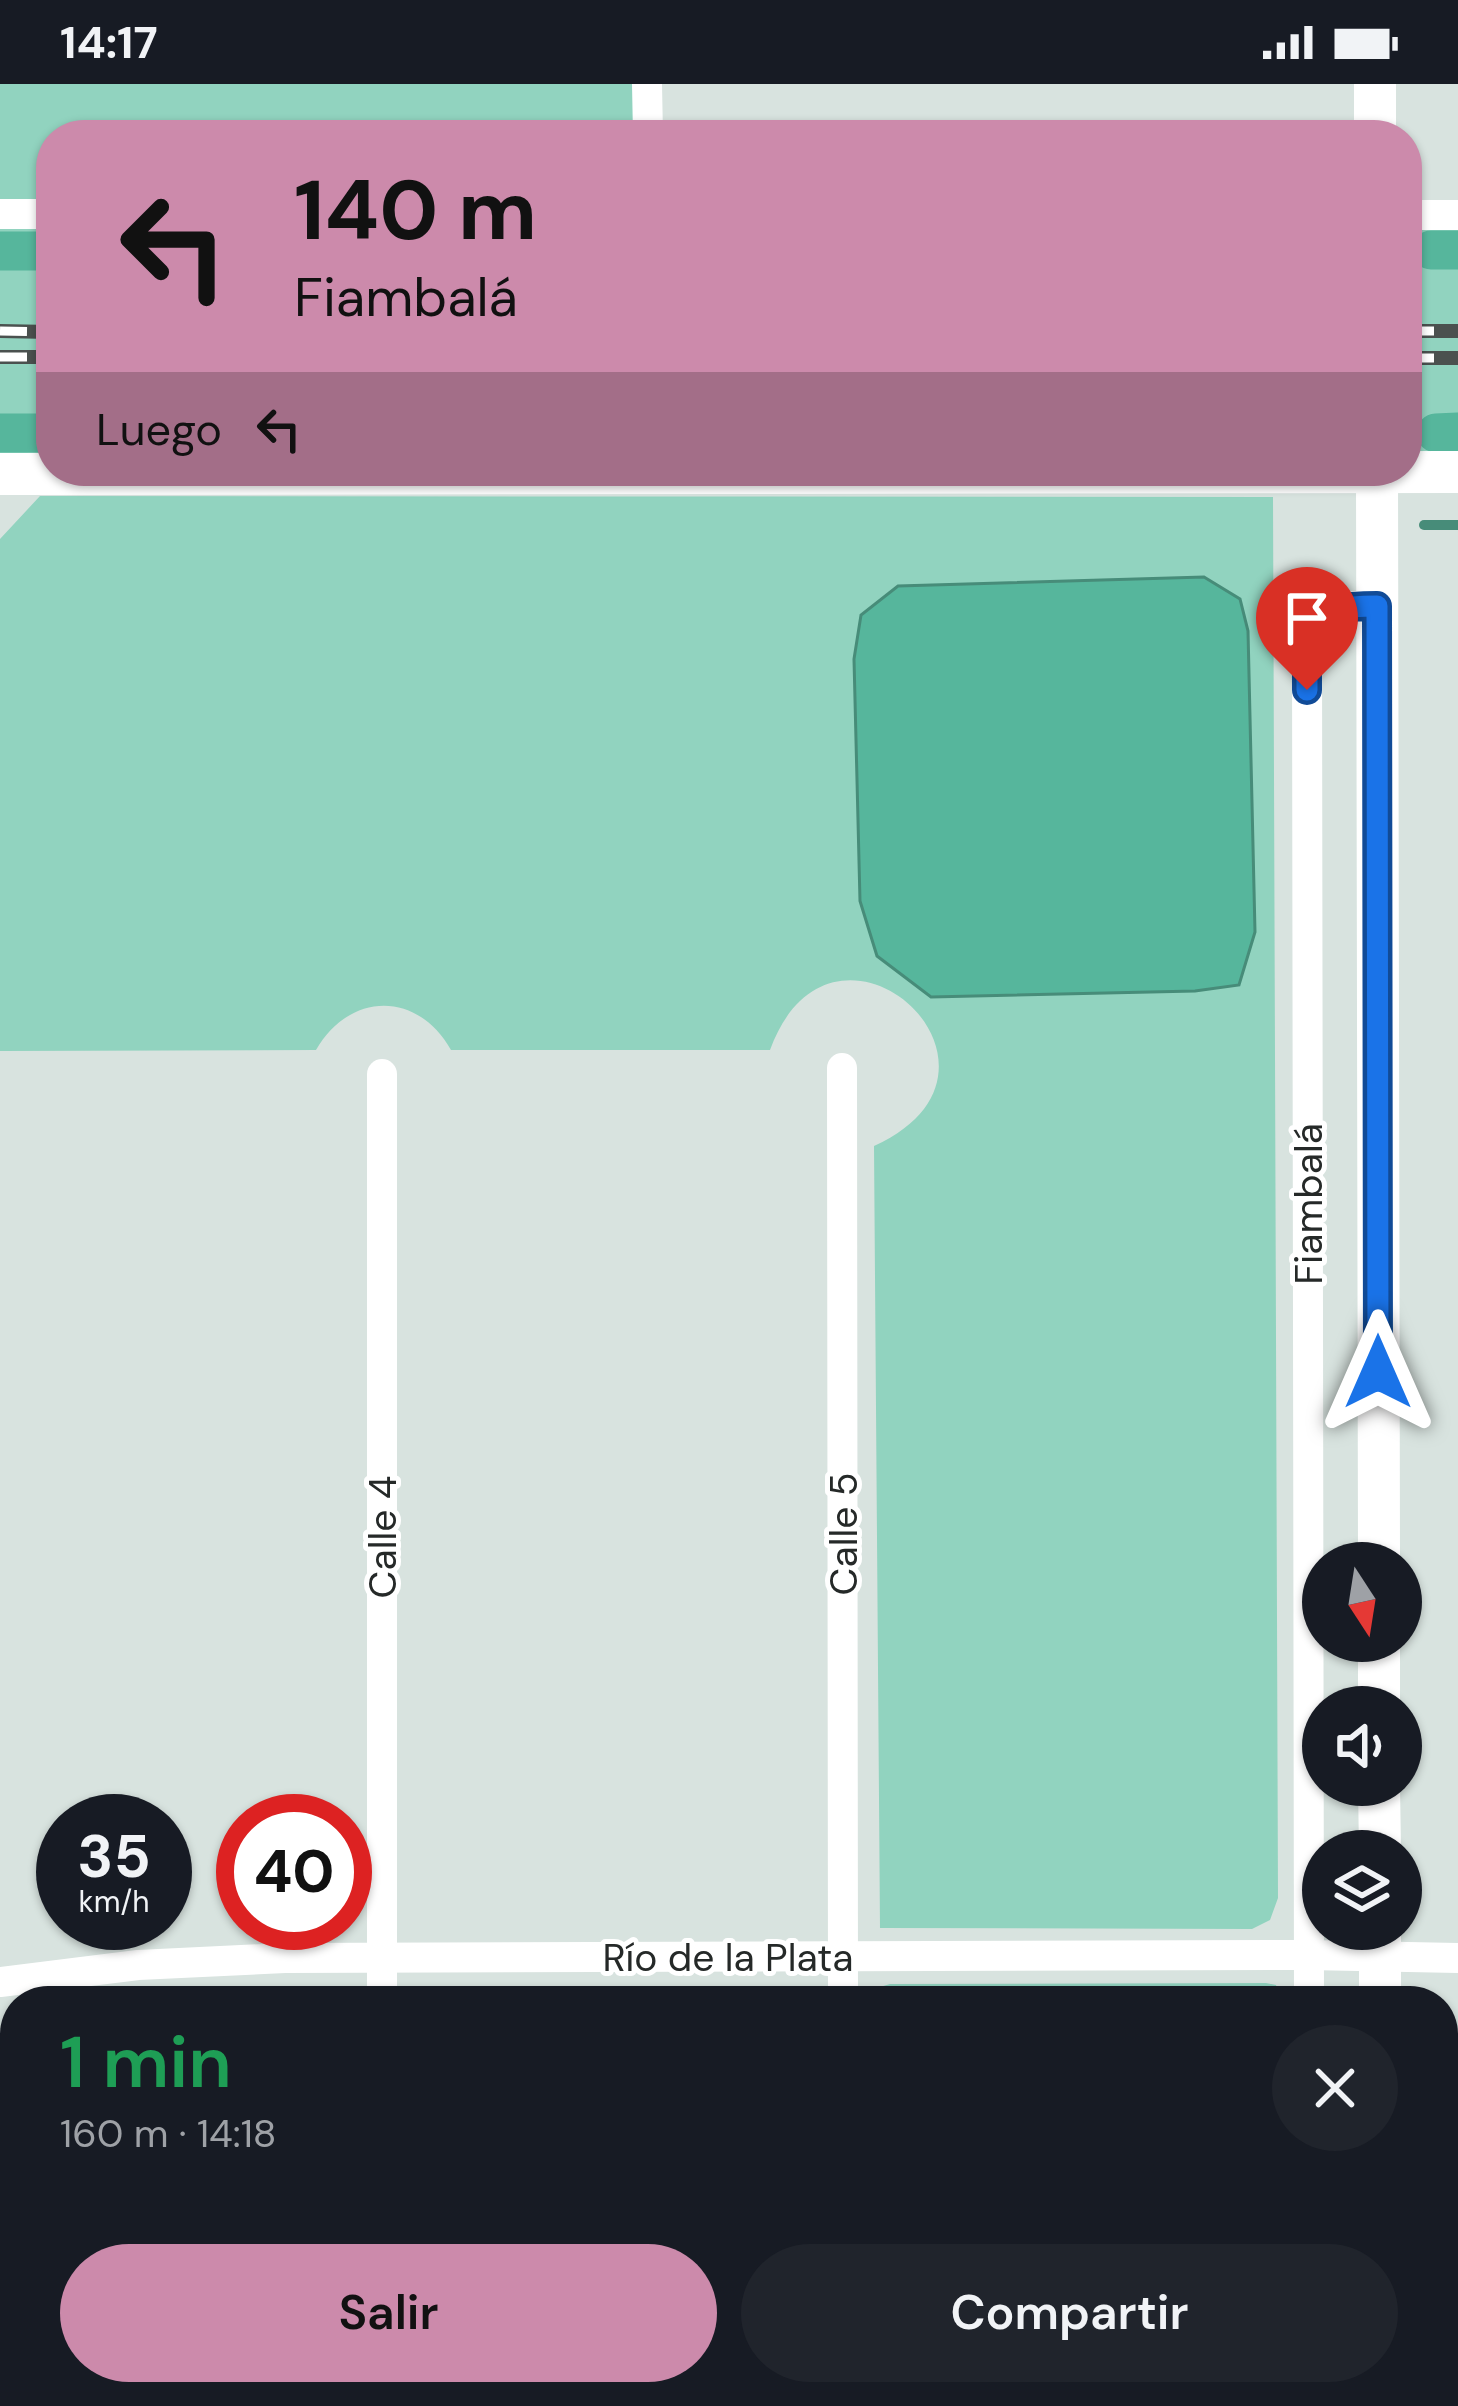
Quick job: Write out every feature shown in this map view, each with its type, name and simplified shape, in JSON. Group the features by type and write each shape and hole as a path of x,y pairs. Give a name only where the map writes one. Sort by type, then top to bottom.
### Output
{"main road":[{"path":"1375,84 1375,120"},
{"path":"1422,472 1458,472"},
{"path":"0,474 36,474"},
{"name":"Fiambalá","path":"1377,486 1379,1542"},
{"path":"1380,1950 1380,1986"}],"street":[{"path":"647,84 648,120"},
{"path":"0,214 36,214"},
{"path":"1422,215 1458,215"},
{"name":"Fiambalá","path":"1309,1986 1307,643 1312,623 1327,610 1377,606"},
{"name":"Calle 5","path":"842,1068 843,1986"},
{"name":"Calle 4","path":"382,1074 382,1986"},
{"name":"Río de la Plata","path":"0,1982 138,1965 382,1957 1308,1954 1334,1950"},
{"name":"Río de la Plata","path":"1416,1950 1458,1958"}],"shaded area":[{"path":"0,84 647,84 648,120 36,120 36,474 0,474"},
{"path":"1422,215 1458,215 1458,472 1422,472"},
{"path":"40,496 1273,497 1278,1898 1270,1920 1252,1929 880,1928 874,1146 921,1113 938,1074 932,1036 909,1005 875,984 837,982 800,1002 770,1050 451,1050 421,1017 384,1006 347,1017 316,1050 0,1051 0,539"},
{"path":"1204,577 1240,599 1248,631 1255,932 1239,985 1195,991 931,997 877,956 860,901 854,659 861,615 898,586"},
{"path":"1266,1983 1276,1986 883,1986"}],"waterway":[{"path":"1431,250 1458,250"},
{"path":"0,251 36,251"},
{"path":"1436,433 1458,432"},
{"path":"0,433 36,433"},
{"path":"1424,525 1458,525"}],"railway":[{"path":"0,331 36,332"},
{"path":"1422,331 1458,331"},
{"path":"0,357 36,357"},
{"path":"1422,358 1458,358"}],"route":[{"path":"1307,690 1312,623 1327,610 1377,606 1378,1372"}]}
